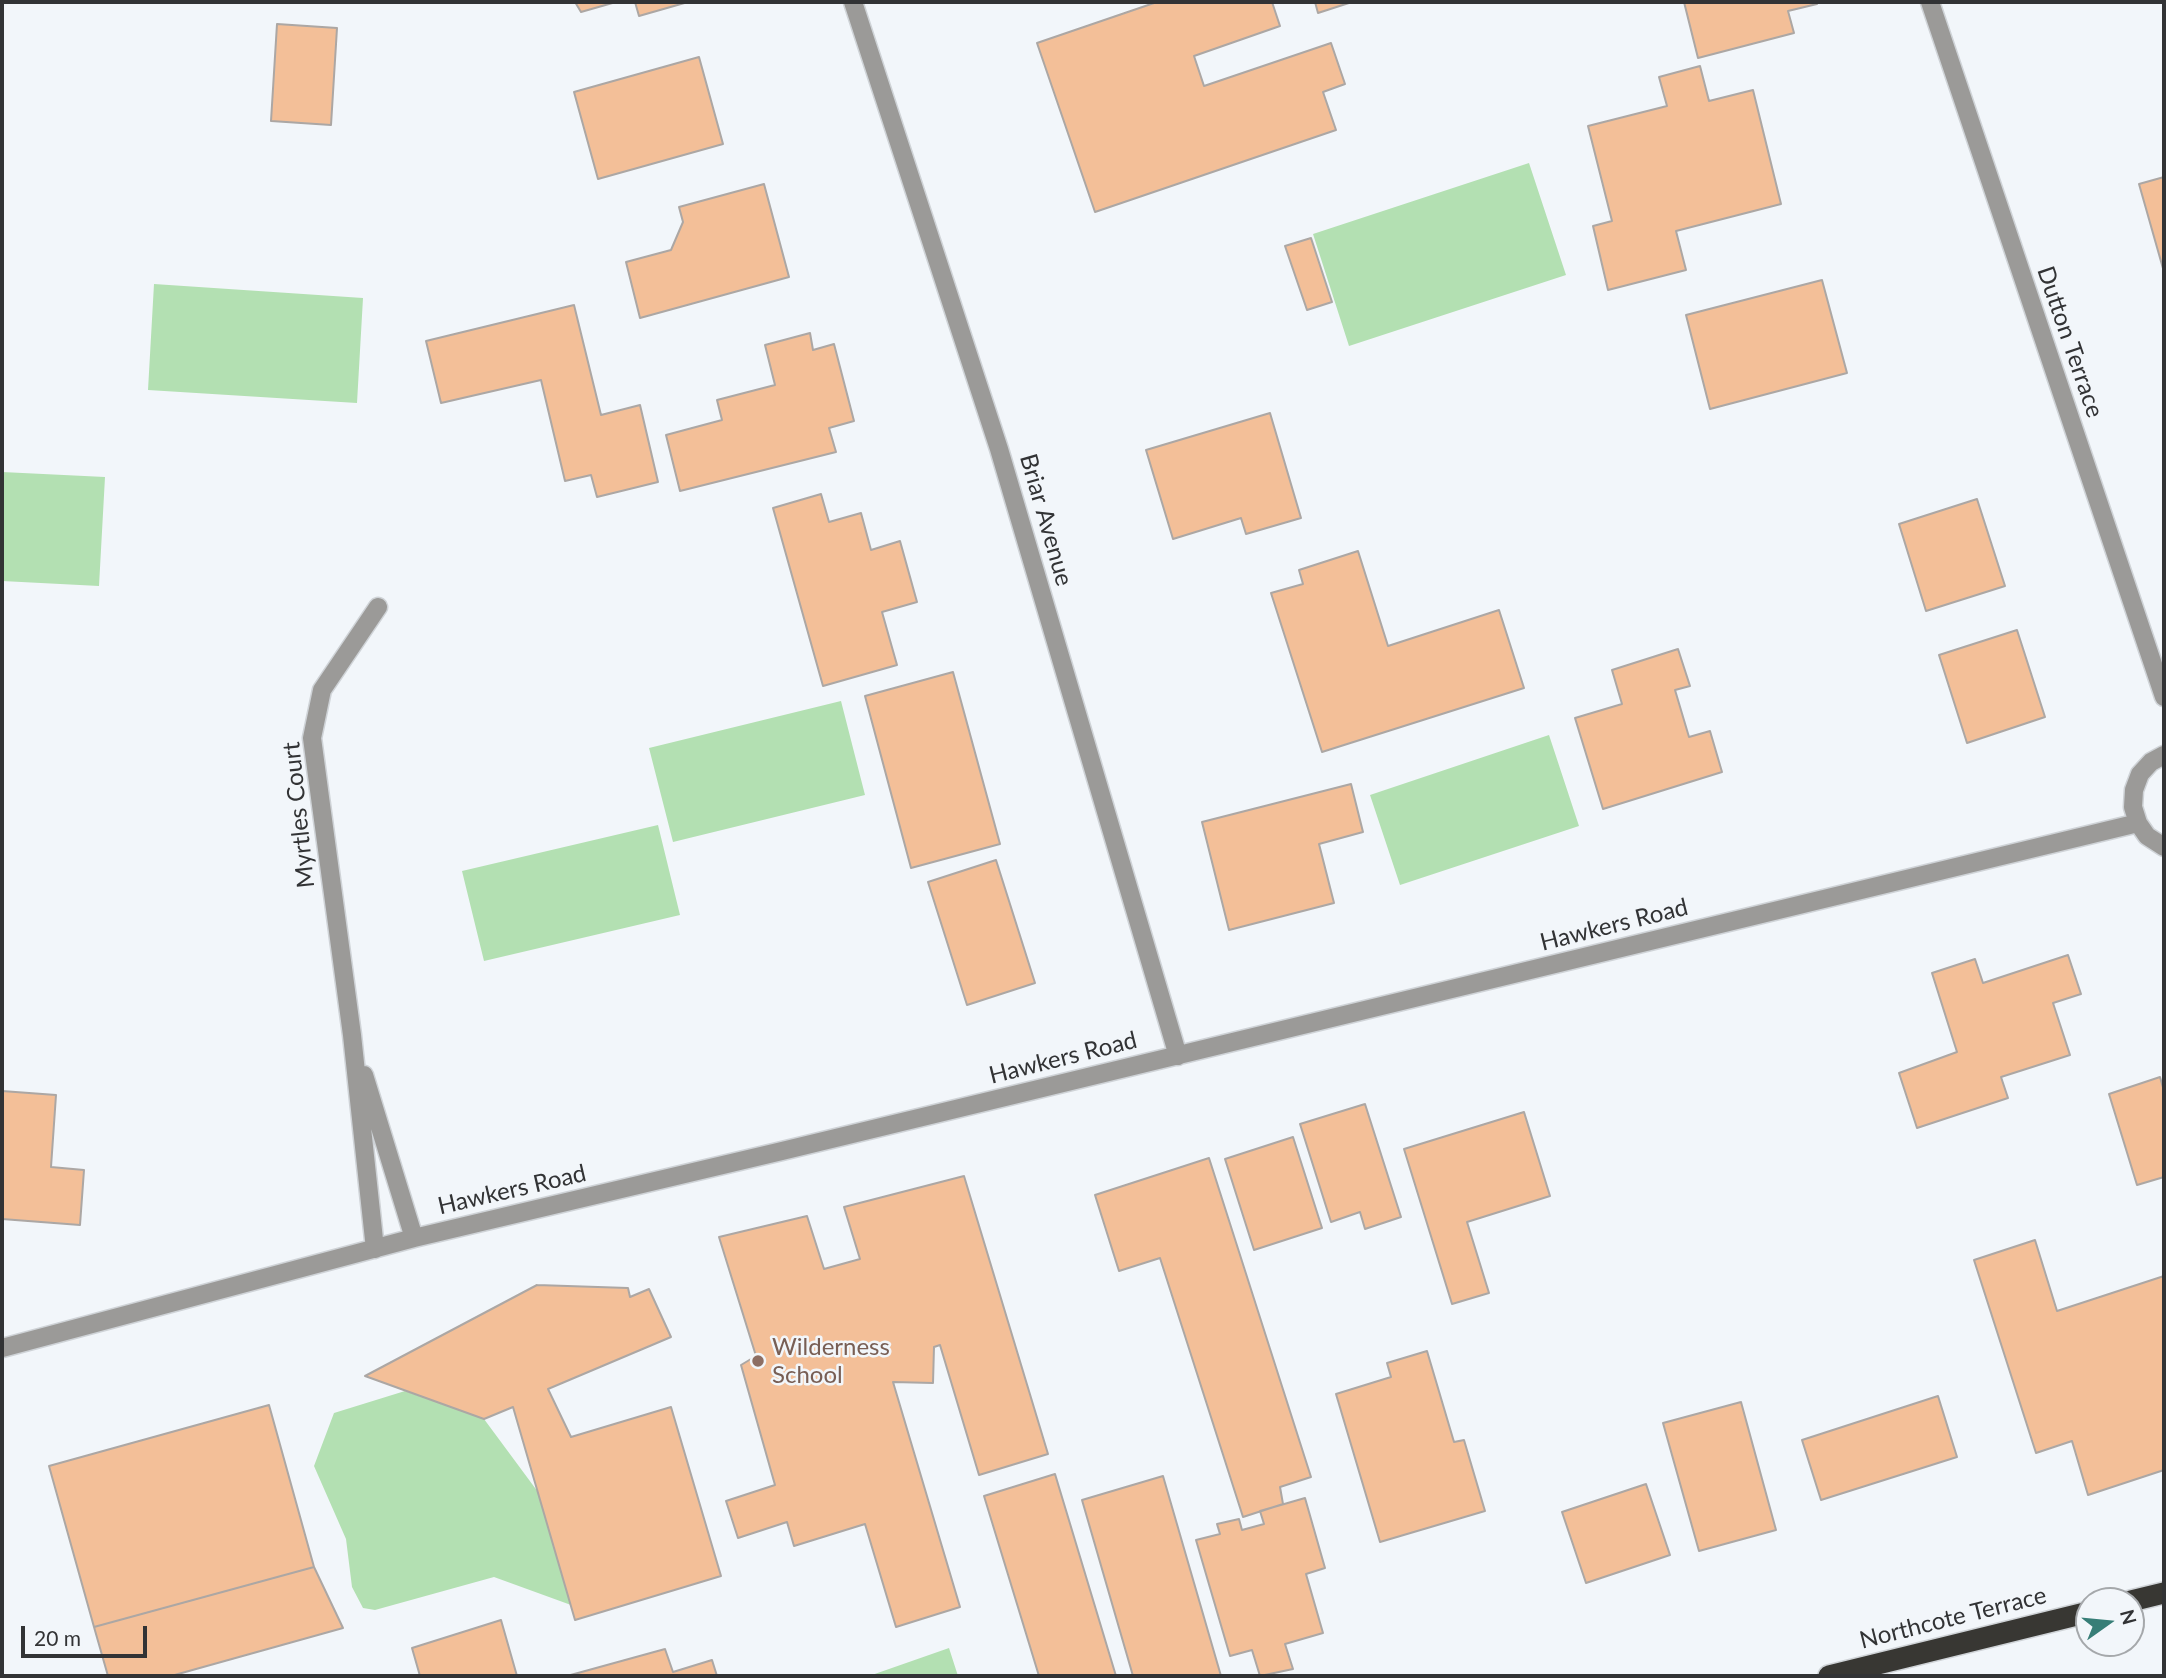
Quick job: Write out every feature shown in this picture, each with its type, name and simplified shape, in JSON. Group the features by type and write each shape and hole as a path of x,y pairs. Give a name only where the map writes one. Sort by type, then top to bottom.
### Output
{"highway":[{"path":"2145,1598 2164,1593"},
{"name":"Northcote Terrace","path":"1829,1676 2075,1615"}],"street":[{"name":"Briar Avenue","path":"853,2 999,449 1178,1056"},
{"name":"Dutton Terrace","path":"1930,2 2164,697"},
{"name":"Myrtles Court","path":"375,1250 352,1035 312,738 322,690 378,607"},
{"path":"2164,755 2151,762 2140,774 2134,790 2133,807 2138,823 2147,836 2164,846"},
{"name":"Hawkers Road","path":"2,1348 414,1238 2138,823"},
{"name":"Myrtles Court","path":"352,1035 414,1238"}],"green space":[{"path":"1529,163 1566,275 1349,346 1313,234"},
{"path":"154,284 363,298 357,403 148,390"},
{"path":"2,472 105,477 99,586 2,581"},
{"path":"841,701 865,795 673,842 649,748"},
{"path":"1549,735 1579,826 1400,885 1370,795"},
{"path":"658,825 680,915 484,961 462,871"},
{"path":"405,1391 484,1419 538,1492 571,1605 494,1577 375,1610 363,1608 352,1587 346,1539 314,1466 334,1413"},
{"path":"949,1648 958,1676 869,1676"}],"building":[{"path":"575,2 616,2 581,12"},
{"path":"635,2 688,2 639,16"},
{"path":"1157,2 1272,2 1280,26 1194,56 1204,86 1331,43 1345,84 1323,92 1336,130 1095,212 1037,43"},
{"path":"1315,2 1352,2 1318,13"},
{"path":"1684,2 1817,4 1788,11 1794,33 1698,58"},
{"path":"277,24 337,28 331,125 271,121"},
{"path":"699,57 723,144 598,179 574,92"},
{"path":"1700,66 1709,101 1753,90 1781,204 1676,231 1686,270 1608,290 1593,226 1612,221 1588,126 1667,106 1659,77"},
{"path":"2164,177 2164,272 2139,184"},
{"path":"764,184 789,277 640,318 626,262 671,250 683,222 679,207"},
{"path":"1311,238 1332,302 1307,310 1285,246"},
{"path":"1822,280 1847,373 1710,409 1686,315"},
{"path":"574,305 601,415 640,405 658,482 597,497 591,475 565,481 541,380 441,403 426,341"},
{"path":"810,333 813,350 834,344 854,421 829,428 836,452 680,491 666,435 722,420 717,400 775,385 765,345"},
{"path":"1270,413 1301,518 1246,534 1241,518 1173,539 1146,450"},
{"path":"821,494 829,522 861,513 871,550 900,541 917,602 882,612 897,665 823,686 773,508"},
{"path":"1977,499 2005,586 1926,611 1899,524"},
{"path":"1358,551 1388,646 1499,610 1524,688 1322,752 1271,593 1303,584 1299,570"},
{"path":"2017,630 2045,717 1967,743 1939,655"},
{"path":"1678,649 1690,686 1675,690 1689,737 1710,731 1722,772 1603,809 1575,718 1622,704 1612,670"},
{"path":"953,672 1000,844 911,868 865,696"},
{"path":"1351,784 1363,832 1319,844 1334,903 1229,930 1202,822"},
{"path":"996,860 1035,983 967,1005 928,882"},
{"path":"2068,955 2081,994 2053,1003 2070,1055 2001,1077 2008,1098 1917,1128 1899,1073 1957,1052 1932,973 1975,959 1983,983"},
{"path":"2160,1077 2164,1091 2164,1177 2137,1185 2109,1094"},
{"path":"2,1091 56,1095 51,1167 84,1170 80,1225 2,1219"},
{"path":"1365,1104 1401,1217 1365,1229 1360,1212 1331,1222 1300,1124"},
{"path":"1524,1112 1550,1196 1467,1222 1489,1293 1452,1304 1404,1149"},
{"path":"1293,1137 1322,1228 1254,1250 1225,1159"},
{"path":"1209,1158 1311,1477 1280,1487 1283,1504 1243,1517 1160,1258 1119,1271 1095,1195"},
{"path":"964,1176 1048,1454 979,1475 940,1345 934,1347 933,1383 893,1382 960,1607 896,1627 865,1524 794,1546 787,1522 738,1538 726,1501 775,1485 741,1365 756,1356 719,1237 807,1216 824,1269 860,1259 844,1207"},
{"path":"2035,1240 2057,1311 2164,1276 2164,1470 2088,1495 2072,1441 2036,1453 1974,1260"},
{"path":"537,1285 628,1288 630,1297 649,1289 671,1337 548,1389 571,1437 671,1407 721,1576 575,1620 513,1407 484,1419 365,1376"},
{"path":"1427,1351 1454,1442 1464,1440 1485,1511 1380,1542 1336,1394 1391,1377 1387,1363"},
{"path":"1938,1396 1957,1457 1821,1500 1802,1440"},
{"path":"1741,1402 1776,1530 1699,1551 1663,1423"},
{"path":"269,1405 314,1567 94,1627 49,1466"},
{"path":"1055,1474 1116,1676 1039,1676 984,1496"},
{"path":"1163,1476 1221,1676 1133,1676 1082,1500"},
{"path":"1646,1484 1670,1555 1586,1583 1562,1512"},
{"path":"1305,1498 1325,1568 1306,1574 1323,1633 1285,1644 1293,1669 1260,1676 1252,1650 1230,1656 1196,1540 1220,1534 1217,1524 1239,1519 1242,1530 1264,1524 1260,1511"},
{"path":"314,1567 343,1628 171,1676 108,1676 94,1627"},
{"path":"501,1620 517,1676 420,1676 412,1648"},
{"path":"665,1649 673,1672 712,1660 717,1676 567,1676"}],"place":[{"name":"Wilderness School","path":"758,1361"}]}
